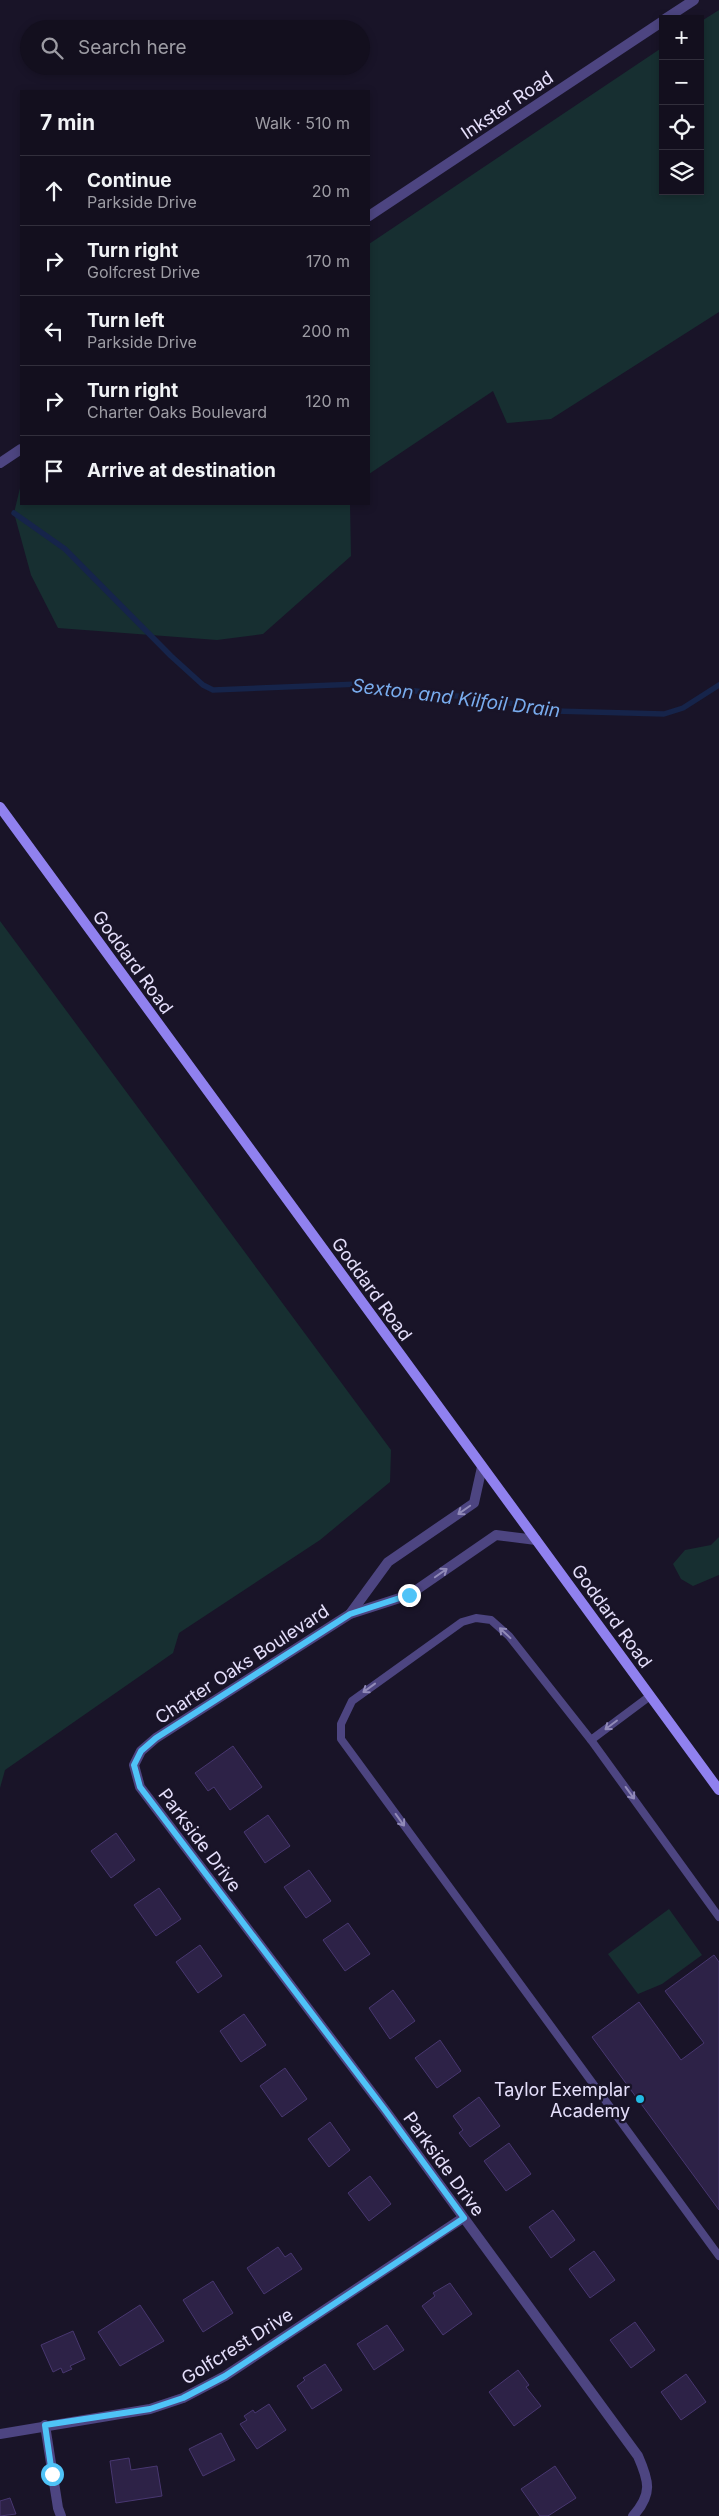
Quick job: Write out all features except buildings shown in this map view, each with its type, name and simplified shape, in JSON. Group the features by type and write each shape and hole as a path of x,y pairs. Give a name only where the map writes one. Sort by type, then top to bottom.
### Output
{"main road":[{"name":"Goddard Road","path":"0,807 719,1790"}],"street":[{"name":"Inkster Road","path":"672,15 694,0"},
{"name":"Inkster Road","path":"370,215 659,23"},
{"path":"0,463 20,450"},
{"name":"Charter Oaks Boulevard","path":"350,1614 388,1562 474,1503 482,1467"},
{"name":"Charter Oaks Boulevard","path":"134,1765 141,1751 156,1738 350,1614 409,1595 496,1535 536,1540"},
{"name":"Parkside Drive","path":"134,1765 140,1787 379,2102 638,2456 648,2484 642,2506 633,2516"},
{"name":"Golfcrest Drive","path":"0,2434 150,2409 183,2398 225,2376 464,2218"},
{"path":"45,2425 61,2516"}],"lane":[{"path":"719,1917 591,1740 509,1636 491,1620 476,1618 462,1622 352,1700 341,1724 341,1739 719,2256"},
{"path":"591,1740 650,1696"}],"green space":[{"path":"719,10 719,312 551,419 507,423 493,391 370,473 370,243 659,50 659,195 704,195 704,19"},
{"path":"20,488 20,505 350,505 351,556 263,634 217,640 58,628 31,575 14,513"},
{"path":"0,921 391,1450 390,1482 320,1540 179,1633 173,1653 5,1770 0,1788"},
{"path":"719,1537 719,1575 693,1586 681,1579 673,1564 685,1550 711,1545"},
{"path":"669,1909 702,1955 662,1984 638,1994 608,1954"}],"waterway":[{"name":"Sexton and Kilfoil Drain","path":"14,513 65,549 171,656 203,685 213,690 359,684 497,701 555,711 664,714 683,708 719,685"}],"place":[{"name":"Taylor Exemplar Academy","path":"640,2099"}],"route":[{"path":"52,2474 45,2425 150,2409 183,2398 204,2388 464,2218 385,2110 140,1787 134,1765 141,1751 156,1738 350,1614 409,1595"}]}
